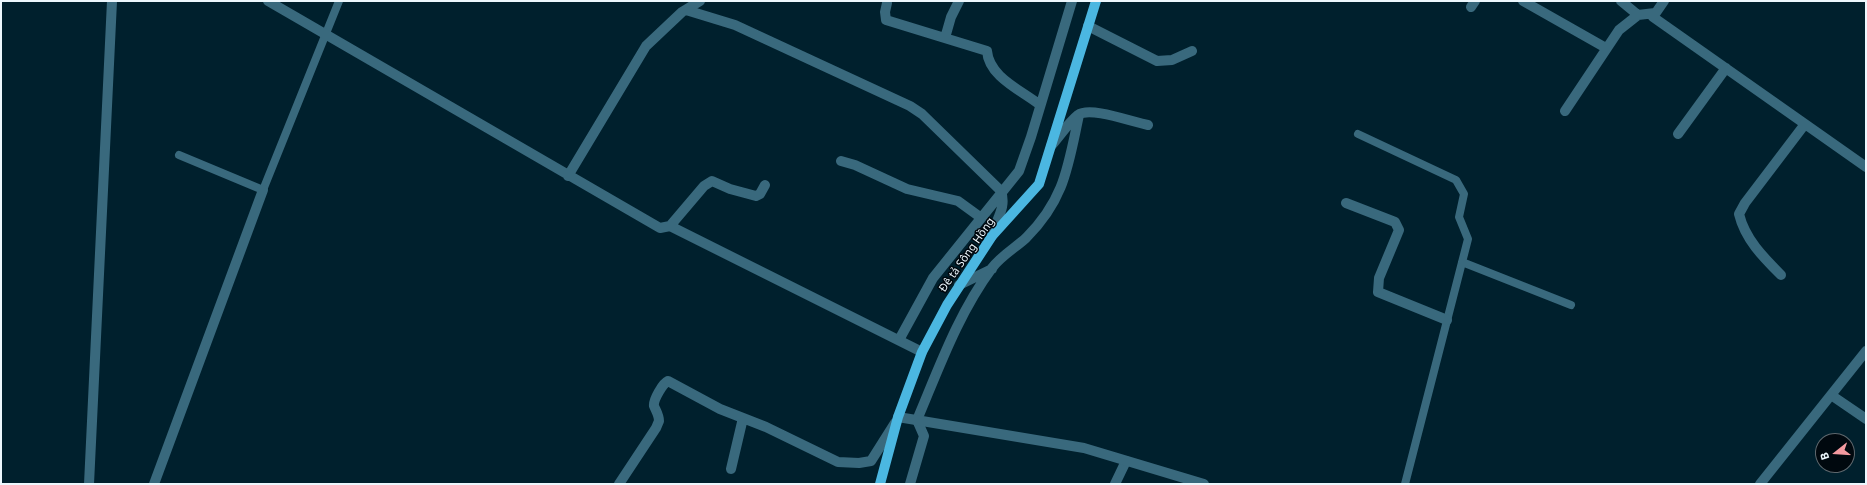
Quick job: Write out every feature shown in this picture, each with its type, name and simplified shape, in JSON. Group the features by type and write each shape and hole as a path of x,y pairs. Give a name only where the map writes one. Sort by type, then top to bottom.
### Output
{"main road":[{"name":"Đê tả Sông Hồng","path":"880,484 898,417 922,352 959,285 992,236 1039,184 1096,1"}],"street":[{"path":"89,484 112,1"},
{"path":"268,1 660,228 670,226 922,352"},
{"path":"568,176 646,46 686,10 700,1"},
{"path":"945,38 951,17 959,1"},
{"path":"899,340 934,278 980,217 1002,191 1013,181 1019,171 1031,138 1072,1"},
{"path":"1522,1 1606,48"},
{"path":"1621,1 1638,15"},
{"path":"1664,1 1653,17 1866,168"},
{"path":"887,3 885,12 886,20 987,50 988,60 998,75 1040,105"},
{"path":"686,10 735,25 910,106 936,127 976,168 1002,191 1003,208 993,229 992,236"},
{"path":"1565,111 1619,30 1638,15 1656,13"},
{"path":"1088,26 1157,61 1172,60 1192,52"},
{"path":"1678,134 1726,68"},
{"path":"1051,146 1079,115 1087,111 1099,112 1112,117 1148,125"},
{"path":"959,285 992,268 1026,238 1052,207 1062,187 1079,115"},
{"path":"1780,275 1758,251 1749,238 1742,225 1739,214 1745,203 1805,124"},
{"path":"840,160 855,165 907,189 958,201 980,217"},
{"path":"670,226 704,186 712,181 730,189 756,196 760,194 765,185"},
{"path":"154,484 263,190"},
{"path":"1346,203 1395,222 1399,230 1379,278 1378,292 1447,320"},
{"path":"910,484 924,436 917,420 960,320 992,268"},
{"path":"1760,484 1866,351"},
{"path":"619,484 659,421 654,404 665,382 671,382 720,410 807,445 838,462 859,463 871,461 898,417 1084,448 1204,484"},
{"path":"1831,395 1866,419"},
{"path":"732,469 743,418"},
{"path":"1115,484 1126,461"}],"lane":[{"path":"179,155 263,190 327,35 339,1"},
{"path":"1358,134 1456,180 1464,194 1459,217 1468,239 1411,467 1405,484"},
{"path":"1462,262 1571,305"}]}
